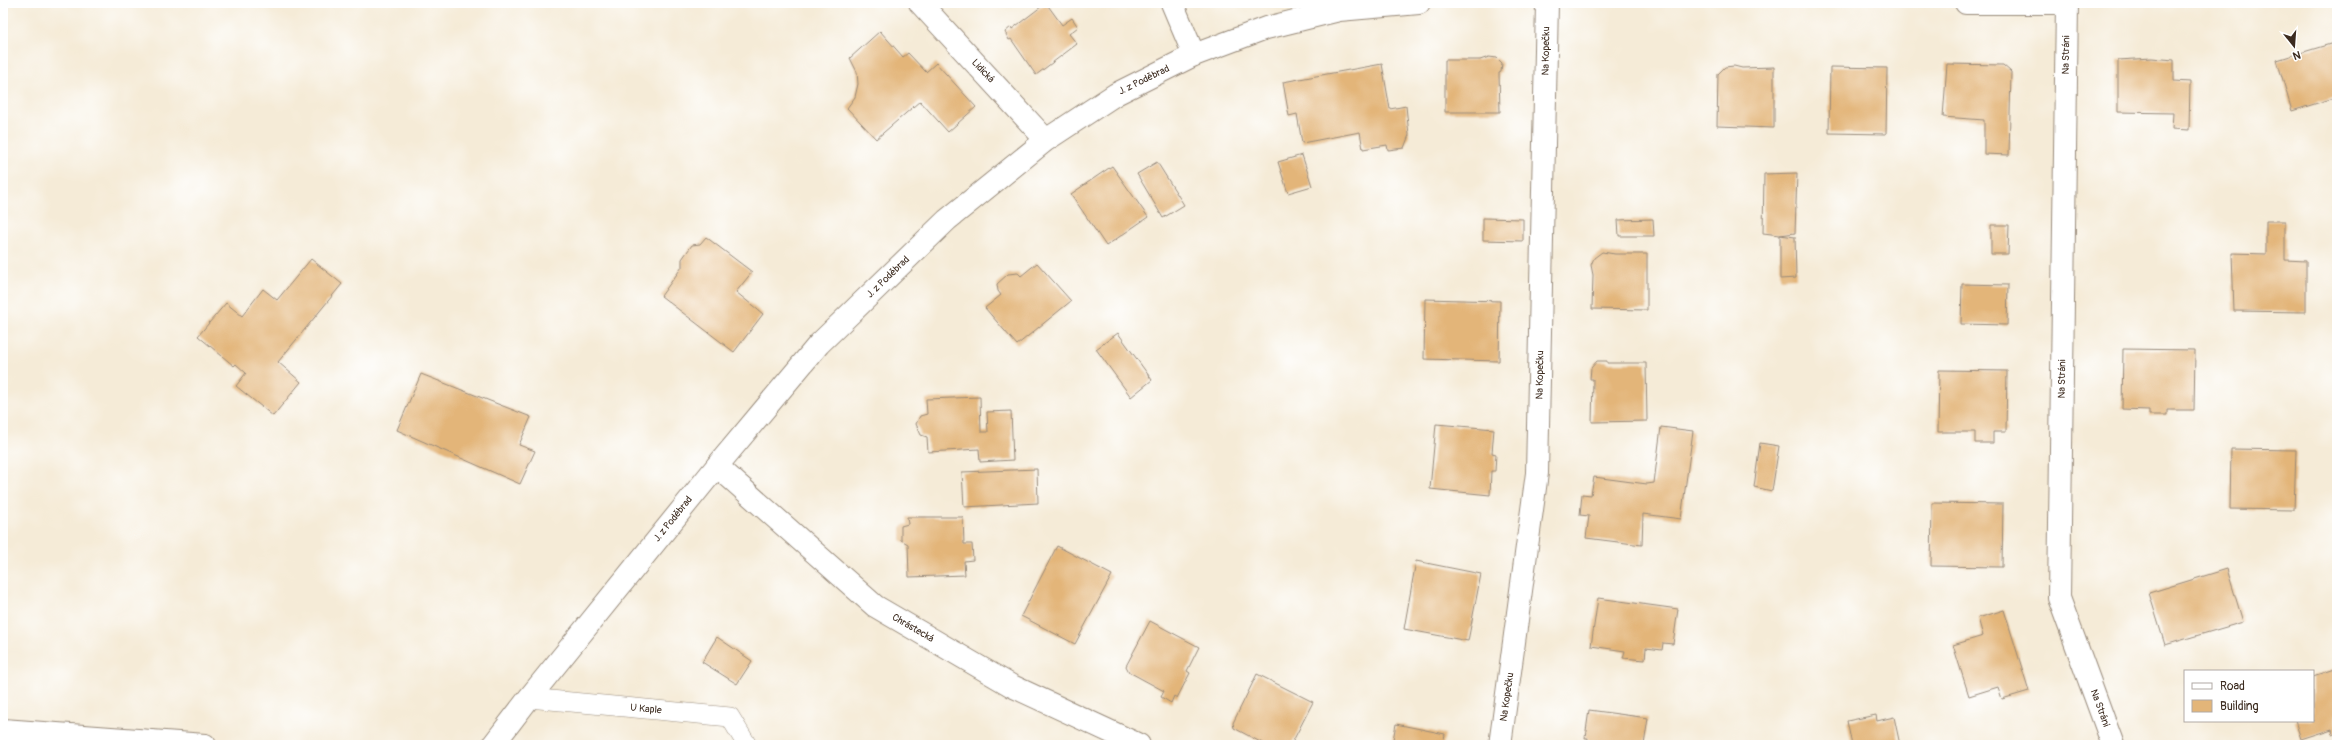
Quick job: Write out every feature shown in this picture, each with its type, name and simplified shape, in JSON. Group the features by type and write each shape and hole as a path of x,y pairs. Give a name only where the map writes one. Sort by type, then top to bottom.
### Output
{"street":[{"name":"Lidická","path":"920,3 1046,140"},
{"path":"1172,3 1194,55"},
{"name":"J. z Poděbrad","path":"493,745 529,698 717,466 819,344 947,220 1046,140 1116,94 1194,55 1266,28 1339,10 1419,3"},
{"name":"Na Kopečku","path":"1500,745 1538,473 1547,3"},
{"path":"1966,3 2067,3"},
{"name":"Na Stráni","path":"2067,3 2059,598 2113,745"},
{"name":"Chrástecká","path":"717,466 875,606 1012,686 1139,745"},
{"path":"3,730 205,745"}],"lane":[{"name":"U Kaple","path":"529,698 730,717 747,745"}],"building":[{"path":"1046,3 1062,25 1072,18 1078,27 1069,34 1077,44 1036,75 1011,39 1009,40 1005,32 1011,27 1012,29"},
{"path":"880,31 903,57 908,53 926,72 936,63 976,107 948,132 920,101 876,139 847,108 855,97 858,84 857,72 850,58"},
{"path":"2337,42 2337,97 2292,111 2277,60"},
{"path":"1489,57 1497,58 1502,63 1501,72 1499,73 1500,112 1445,112 1445,60 1480,60"},
{"path":"2152,58 2174,60 2174,81 2190,82 2189,130 2172,129 2173,113 2118,112 2118,60"},
{"path":"1382,64 1390,109 1406,106 1409,135 1404,148 1388,150 1387,145 1363,149 1360,132 1302,143 1297,114 1289,116 1283,82"},
{"path":"1947,64 2003,65 2011,72 2009,155 1984,154 1984,120 1943,117"},
{"path":"1734,66 1742,68 1774,67 1774,128 1717,126 1718,74 1725,67"},
{"path":"1830,67 1887,68 1886,134 1829,133"},
{"path":"1302,155 1312,186 1288,193 1278,162"},
{"path":"1157,162 1184,205 1163,218 1137,174"},
{"path":"1112,166 1148,217 1106,246 1071,194"},
{"path":"1797,173 1795,233 1780,235 1763,233 1764,174"},
{"path":"1483,218 1523,219 1523,241 1483,240"},
{"path":"1653,219 1654,236 1619,236 1618,220"},
{"path":"2266,221 2285,221 2285,260 2306,261 2306,312 2234,311 2232,253 2266,254"},
{"path":"1991,225 2009,225 2008,254 1991,254"},
{"path":"1780,235 1795,237 1796,278 1780,279"},
{"path":"706,237 752,272 736,292 763,314 734,352 661,296 682,267 682,259 692,245 700,244"},
{"path":"1602,252 1615,254 1647,254 1647,310 1592,309 1593,275 1591,265 1594,258"},
{"path":"311,259 342,284 278,362 301,382 273,416 236,386 246,373 236,364 234,366 198,336 226,303 242,316 263,289 277,300"},
{"path":"1037,263 1071,301 1017,345 985,308 1001,295 998,291 997,284 1008,274 1018,273 1021,276"},
{"path":"1962,284 2008,285 2007,325 1961,324"},
{"path":"1425,299 1500,301 1499,361 1424,359"},
{"path":"1118,333 1152,380 1131,397 1096,349"},
{"path":"2123,349 2195,350 2194,410 2167,410 2167,415 2149,415 2149,410 2122,409"},
{"path":"1597,361 1607,361 1607,363 1646,363 1647,421 1592,422 1593,379 1590,379 1591,368"},
{"path":"1939,370 2007,371 2006,432 1993,432 1993,443 1975,443 1975,432 1938,432"},
{"path":"421,374 531,417 519,445 535,451 520,484 397,430"},
{"path":"980,397 981,432 988,432 987,412 1011,411 1013,460 980,462 979,449 928,452 927,437 921,435 916,424 920,416 927,414 926,399"},
{"path":"1436,424 1494,429 1492,453 1496,454 1495,471 1491,471 1490,495 1430,489"},
{"path":"1661,427 1693,431 1681,519 1643,514 1642,545 1586,538 1589,516 1580,515 1582,494 1591,495 1594,477 1647,484 1654,483"},
{"path":"1760,443 1779,446 1772,491 1754,487"},
{"path":"2231,449 2296,450 2294,510 2230,509"},
{"path":"1037,469 1038,503 964,507 962,472"},
{"path":"1932,503 2003,504 2002,567 1931,566"},
{"path":"907,517 963,517 964,544 972,544 973,560 964,561 965,575 909,577 908,544 901,540 901,526 908,524"},
{"path":"1057,546 1112,575 1075,644 1021,616"},
{"path":"1416,561 1481,574 1468,641 1404,629"},
{"path":"2227,569 2243,622 2165,645 2149,593"},
{"path":"1598,598 1678,609 1673,644 1663,643 1662,650 1646,648 1645,660 1623,658 1625,651 1591,646"},
{"path":"2004,610 2029,691 2002,699 1998,687 1969,696 1953,645 1983,636 1978,618"},
{"path":"1150,621 1199,647 1187,671 1190,673 1177,698 1174,696 1171,703 1161,697 1164,691 1129,672 1126,666"},
{"path":"717,637 752,661 737,684 702,662"},
{"path":"2337,668 2337,732 2333,734 2332,729 2301,739 2295,722 2314,722 2314,676"},
{"path":"1257,674 1313,702 1291,745 1266,745 1234,728 1233,723"},
{"path":"1589,710 1648,718 1644,745 1587,745 1588,738 1585,738"},
{"path":"1876,715 1877,721 1894,717 1900,745 1852,745 1847,721"},
{"path":"1396,724 1445,734 1443,745 1392,745"}]}
